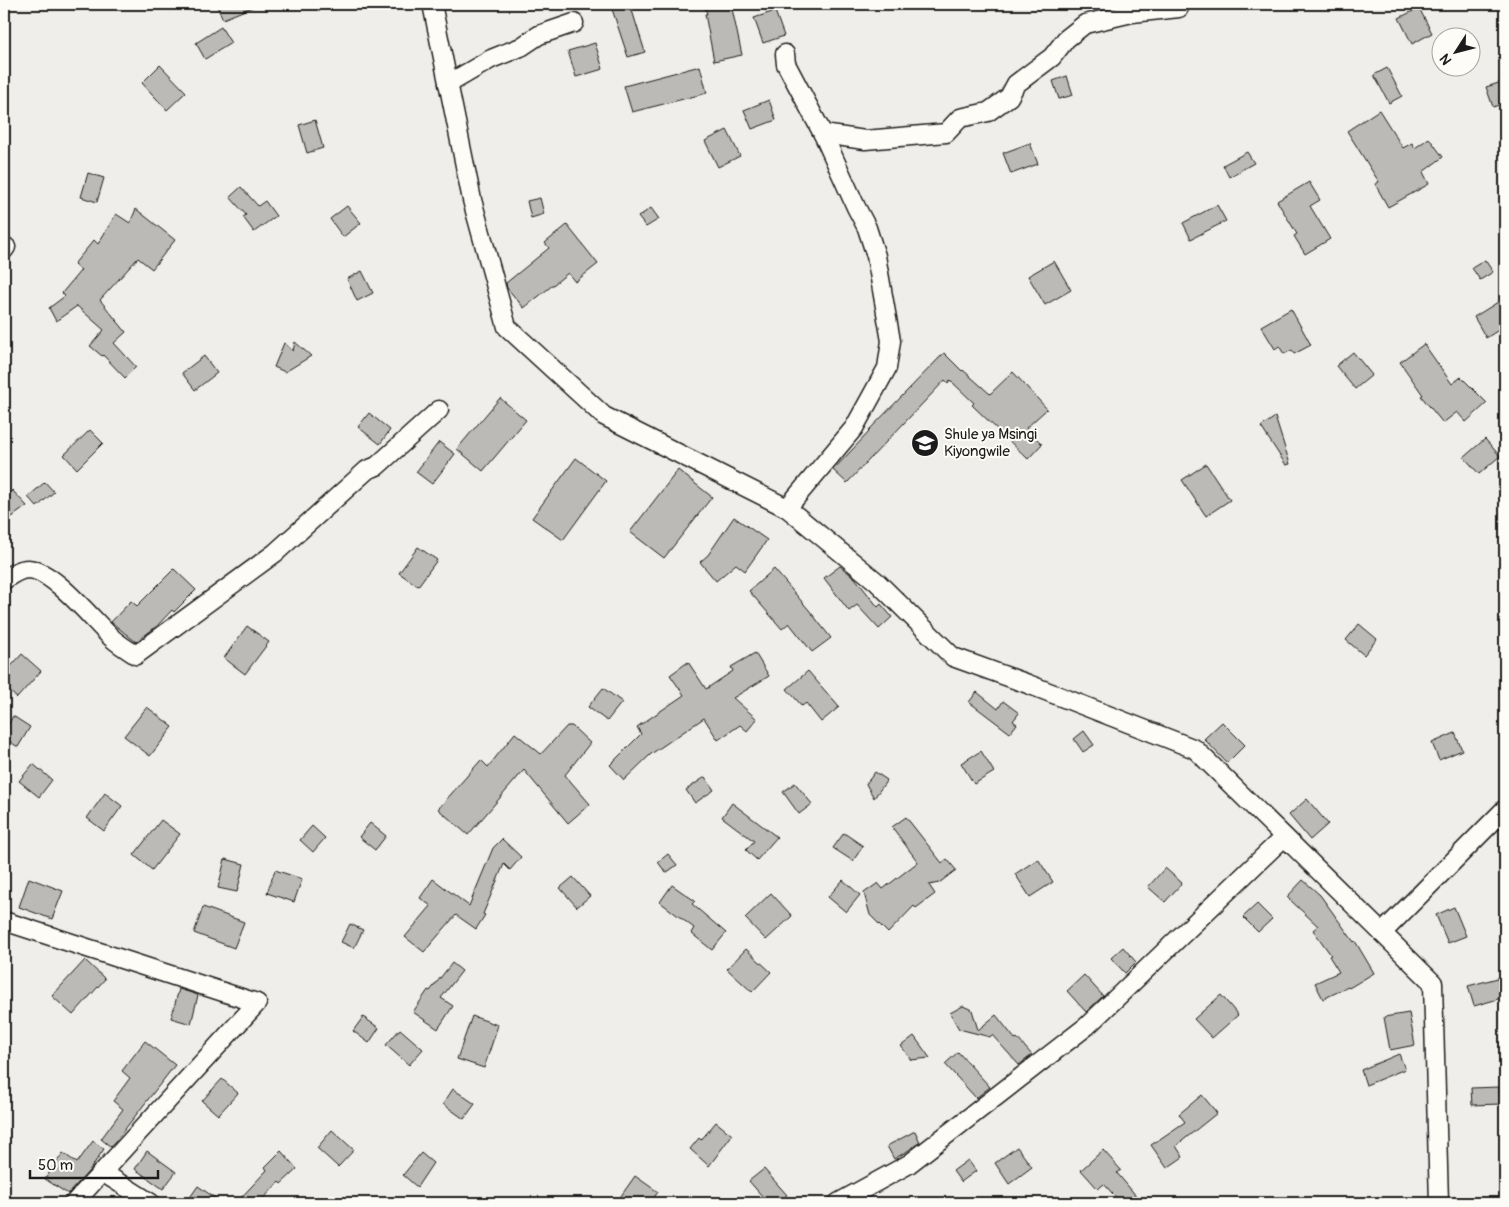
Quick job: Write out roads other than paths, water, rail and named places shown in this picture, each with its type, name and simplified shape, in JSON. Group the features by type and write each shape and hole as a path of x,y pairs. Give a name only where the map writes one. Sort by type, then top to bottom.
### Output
{"street":[{"path":"432,4 472,200 507,327 604,416 787,508 877,582 953,657 1196,749 1433,983 1439,1203"},
{"path":"823,134 865,140 946,134 960,118 988,112 1009,97 1016,84 1052,58 1066,39 1085,24 1132,13 1181,5"},
{"path":"448,84 491,59 521,47 539,36 574,23"},
{"path":"784,54 786,64 823,134 867,228 876,256 891,341 887,368 854,428 787,508"},
{"path":"4,580 15,572 27,569 39,572 69,593 114,640 136,654 275,553 366,470 377,466 439,410"},
{"path":"1382,933 1505,809"},
{"path":"838,1203 909,1164 1086,1026 1284,836"},
{"path":"4,921 257,1003 74,1203"},
{"path":"102,1172 151,1203"}],"place":[{"name":"Shule ya Msingi Kiyongwile","path":"925,443"}]}
